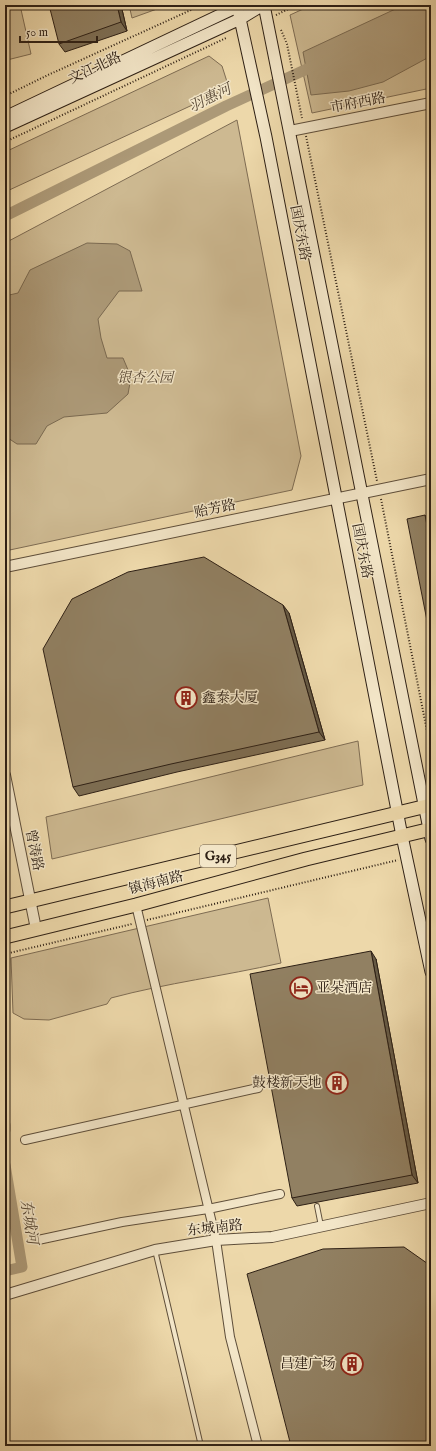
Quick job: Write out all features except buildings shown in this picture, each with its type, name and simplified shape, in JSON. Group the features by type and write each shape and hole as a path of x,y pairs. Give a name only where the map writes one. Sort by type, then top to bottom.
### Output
{"highway":[{"name":"镇海南路","path":"5,907 428,806"},
{"name":"镇海南路","path":"5,937 136,905 306,858 402,836 430,832"}],"main road":[{"name":"国庆东路","path":"263,5 428,806 430,832"},
{"name":"文江北路","path":"5,127 243,29 263,5"},
{"name":"国庆东路","path":"238,6 266,136 336,499 399,813 402,836 431,972"},
{"path":"5,117 238,6"}],"street":[{"name":"市府西路","path":"290,131 431,103"},
{"name":"贻芳路","path":"5,567 431,479"},
{"name":"曾涛路","path":"5,775 36,929"},
{"path":"136,905 216,1240 230,1337 258,1446"},
{"path":"26,1140 258,1088"},
{"path":"38,1240 122,1222 208,1209 280,1194"},
{"name":"东城南路","path":"5,1295 155,1250 216,1240 272,1237 431,1203"}],"lane":[{"path":"317,1206 321,1226"},
{"path":"155,1250 201,1446"}],"path":[{"path":"5,96 202,5"},
{"path":"267,19 297,5"},
{"path":"5,142 243,29"},
{"path":"287,44 431,751"},
{"path":"5,954 407,858"}],"green space":[{"path":"5,5 20,5 31,54 7,60 5,50"},
{"path":"129,5 168,5 132,18"},
{"path":"312,5 431,5 431,88 312,113 290,15"},
{"path":"209,56 222,66 229,88 5,192 5,152"},
{"name":"银杏公园","path":"237,120 301,456 292,490 5,551 5,243"},
{"path":"358,741 363,785 52,859 46,817"},
{"path":"268,898 281,963 111,998 107,1004 49,1020 24,1019 13,1013 11,958"}],"shaded area":[{"path":"404,5 431,5 431,56 383,82 349,91 311,95 303,52"},
{"path":"87,243 117,244 130,251 142,291 119,291 98,319 101,338 107,358 123,358 131,377 128,394 107,413 64,417 47,426 36,444 17,444 5,436 5,296 18,293 30,270"}],"waterway":[{"name":"羽惠河","path":"5,216 226,106 320,63"},
{"name":"东城河","path":"5,1125 5,1130"},
{"name":"东城河","path":"5,1165 22,1267 5,1271"}],"place":[{"name":"鑫泰大厦","path":"186,698"},
{"name":"亚朵酒店","path":"301,988"},
{"name":"鼓楼新天地","path":"337,1083"},
{"name":"昌建广场","path":"352,1364"}]}
